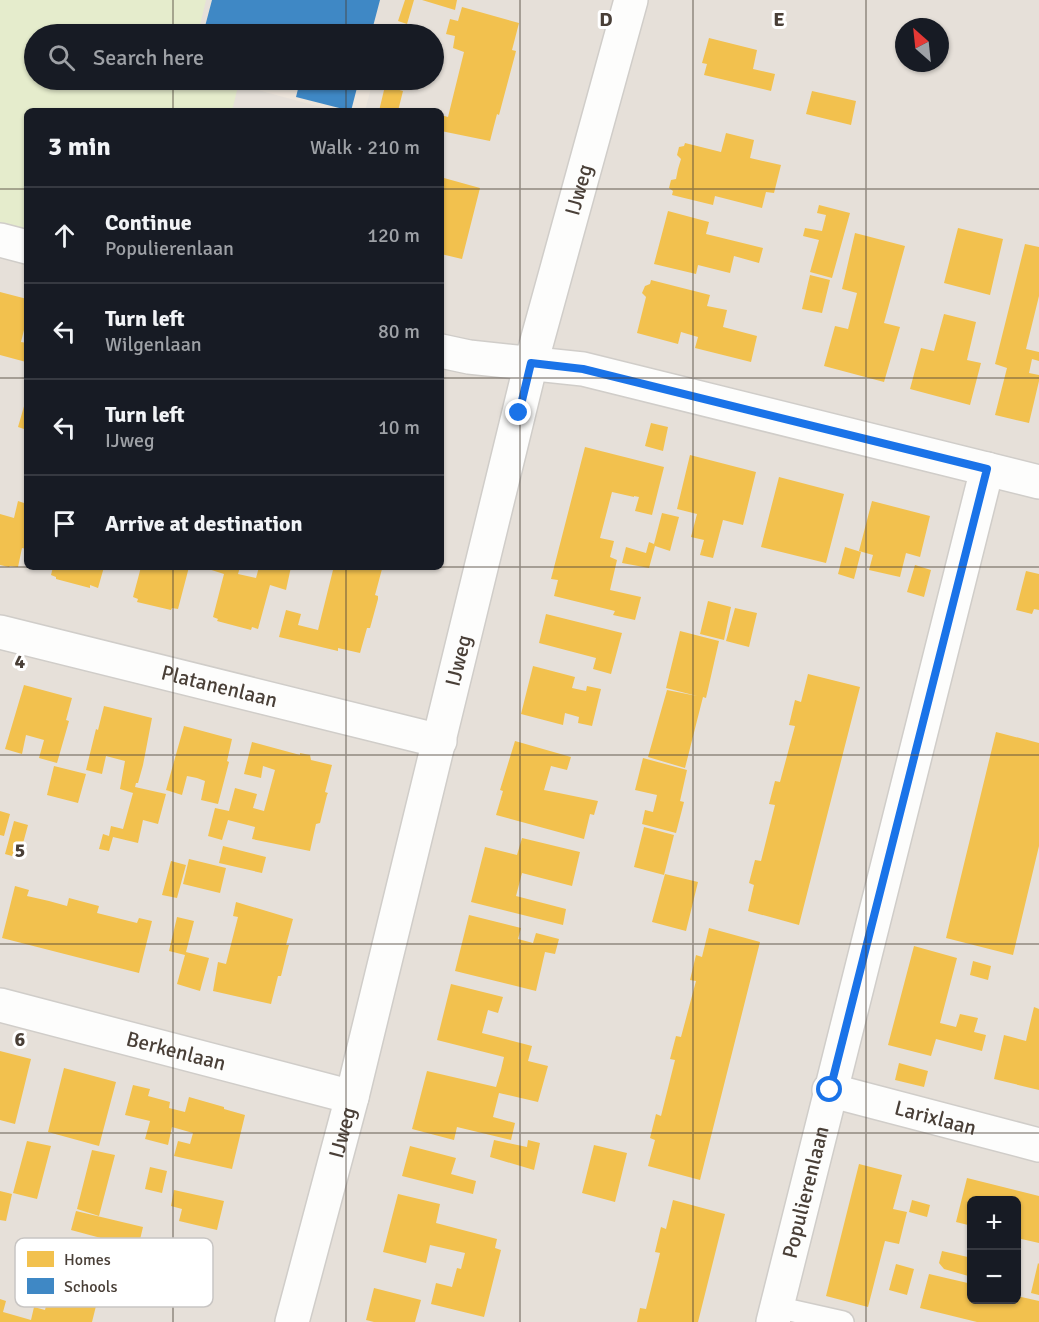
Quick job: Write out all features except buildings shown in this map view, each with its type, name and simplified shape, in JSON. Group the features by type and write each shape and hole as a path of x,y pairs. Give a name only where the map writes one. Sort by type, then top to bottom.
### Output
{"street":[{"name":"IJweg","path":"292,1322 352,1097 531,363 631,0"},
{"path":"0,240 24,246"},
{"path":"444,352 469,357 583,369 1039,482"},
{"name":"Populierenlaan","path":"775,1314 987,469"},
{"name":"Platanenlaan","path":"0,632 440,741"},
{"name":"Berkenlaan","path":"0,1005 352,1097"},
{"name":"Larixlaan","path":"830,1090 1039,1145"}],"lane":[{"path":"775,1314 843,1322"}],"shaded area":[{"path":"0,0 1039,0 1039,1322 0,1322"},
{"path":"258,90 370,90 366,108 324,108"}],"green space":[{"path":"0,0 206,0 200,24 24,24 24,90 237,90 233,108 24,108 24,236 0,230"}],"route":[{"path":"519,413 531,363 583,369 987,469 830,1090"}]}
